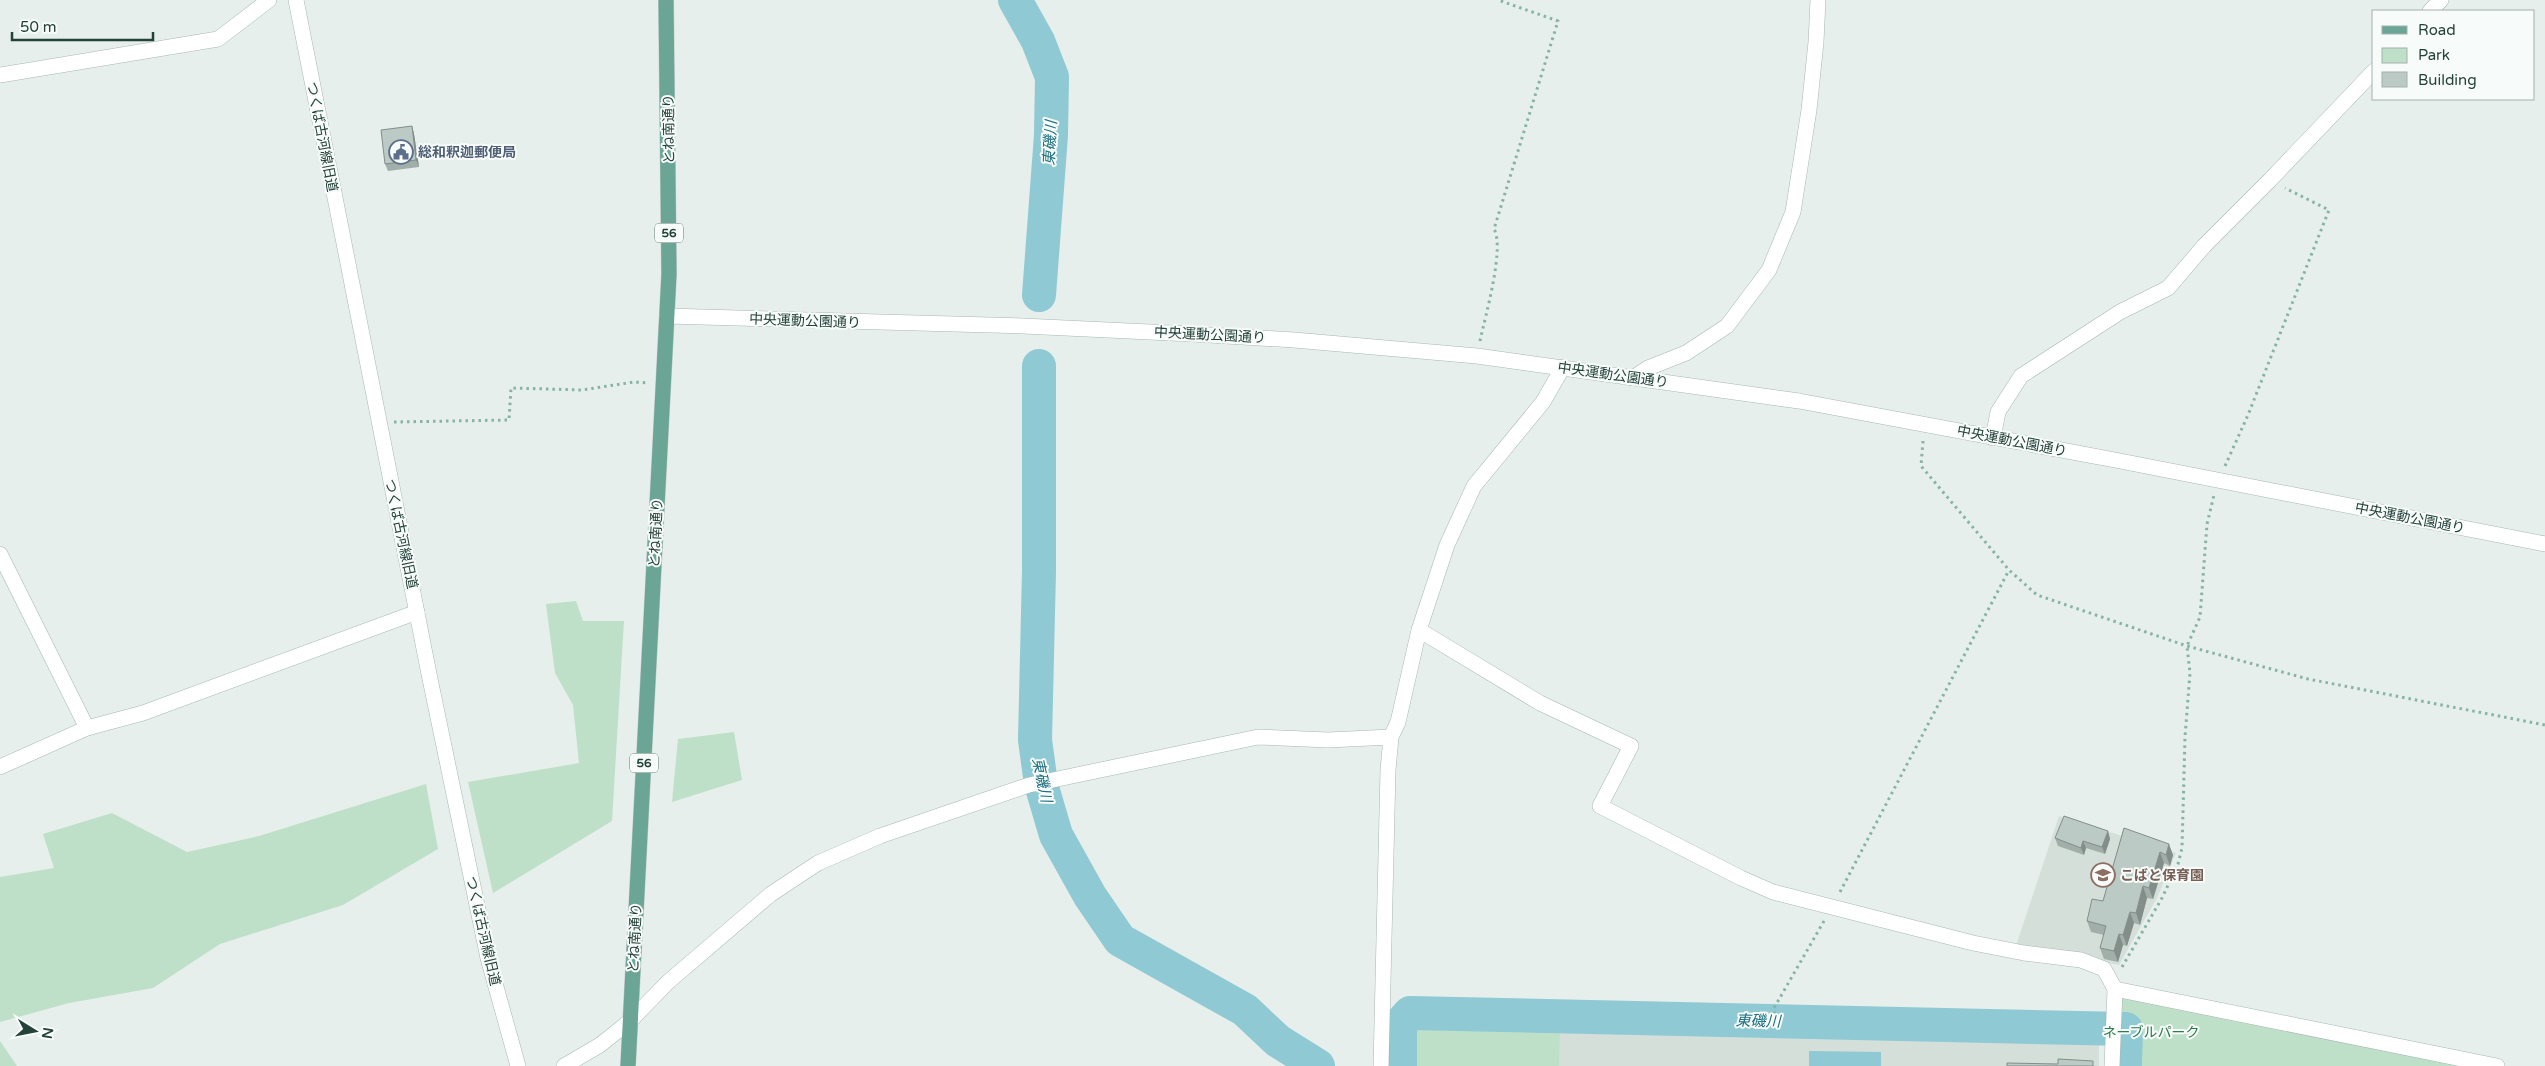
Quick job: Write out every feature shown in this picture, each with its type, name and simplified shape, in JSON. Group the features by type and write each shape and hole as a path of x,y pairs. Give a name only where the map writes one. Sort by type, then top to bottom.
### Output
{"main road":[{"name":"とね南通り","path":"628,1066 670,248 666,0"}],"street":[{"path":"0,75 218,39 269,0"},
{"name":"つくば古河線旧道","path":"296,0 378,422 488,958 518,1066"},
{"path":"1633,378 1648,368 1686,353 1727,326 1769,270 1793,212 1808,110 1816,42 1818,0"},
{"path":"2431,10 2441,0"},
{"path":"1993,438 1998,412 2020,376 2120,312 2168,288 2204,246 2372,73"},
{"name":"中央運動公園通り","path":"667,316 1023,326 1192,334 1294,340 1477,356 1799,401 2545,544"},
{"path":"1381,1066 1388,770 1391,737 1398,722 1419,630 1447,545 1474,486 1543,402 1563,367"},
{"path":"0,554 87,728"},
{"path":"0,767 87,728 143,713 417,612"},
{"path":"1419,630 1540,703 1631,746 1600,806 1741,878 1773,892 1973,943 2024,953 2081,960 2104,969 2115,989 2112,1066"},
{"path":"564,1066 600,1045 630,1021 668,982 771,894 818,863 880,836 1047,780 1258,737 1328,740 1391,737"},
{"path":"2115,989 2497,1066"}],"path":[{"path":"1477,356 1498,253 1498,237 1494,229 1558,21 1498,0"},
{"path":"2115,989 2123,964 2162,898 2178,864 2182,848 2185,737 2190,673 2187,646 2200,617 2207,524 2219,481 2232,447 2248,414 2329,210 2270,180"},
{"path":"378,422 509,420 511,388 582,390 634,382 664,383"},
{"path":"1924,424 1921,466 2009,570 2037,595 2187,646 2308,679 2545,725"},
{"path":"1776,1027 1774,1008 1833,906 2009,570"}],"shaded area":[{"name":"こばと保育園","path":"2059,816 2176,853 2157,898 2119,965 2016,946"},
{"path":"1410,1016 2099,1036 2099,1066 1409,1066"}],"green space":[{"path":"576,601 583,621 624,621 612,821 493,893 468,782 579,763 573,705 555,673 546,604"},
{"path":"734,732 742,780 672,802 678,739"},
{"path":"426,784 438,849 343,905 220,944 153,988 69,1003 0,1022 0,877 54,868 43,834 112,813 187,852 259,836"},
{"name":"ネーブルパーク","path":"2115,989 2505,1066 2116,1066"},
{"path":"1414,1018 1560,1025 1559,1066 1413,1066"},
{"path":"0,1041 17,1066 0,1066"}],"water":[{"path":"1809,1051 1881,1052 1881,1066 1809,1066"}],"building":[{"path":"412,126 416,160 385,164 381,130"},
{"path":"2064,816 2108,831 2102,847 2083,841 2081,848 2055,838"},
{"path":"2124,828 2169,844 2166,855 2160,852 2149,888 2143,886 2136,913 2130,912 2123,935 2119,934 2114,951 2100,948 2106,926 2087,921 2092,899 2103,901"},
{"path":"2058,1059 2093,1061 2093,1066 2007,1066 2007,1063 2058,1064"}],"waterway":[{"name":"東磯川","path":"1015,0 1038,41 1052,77 1051,135 1039,295"},
{"name":"東磯川","path":"1039,366 1039,571 1035,740 1041,784 1056,835 1090,896 1120,940 1245,1010 1278,1041 1318,1066"},
{"name":"東磯川","path":"1400,1066 1400,1024 1410,1013 2126,1029 2125,1066"}],"place":[{"name":"総和釈迦郵便局","path":"401,152"},
{"name":"こばと保育園","path":"2103,875"}]}
